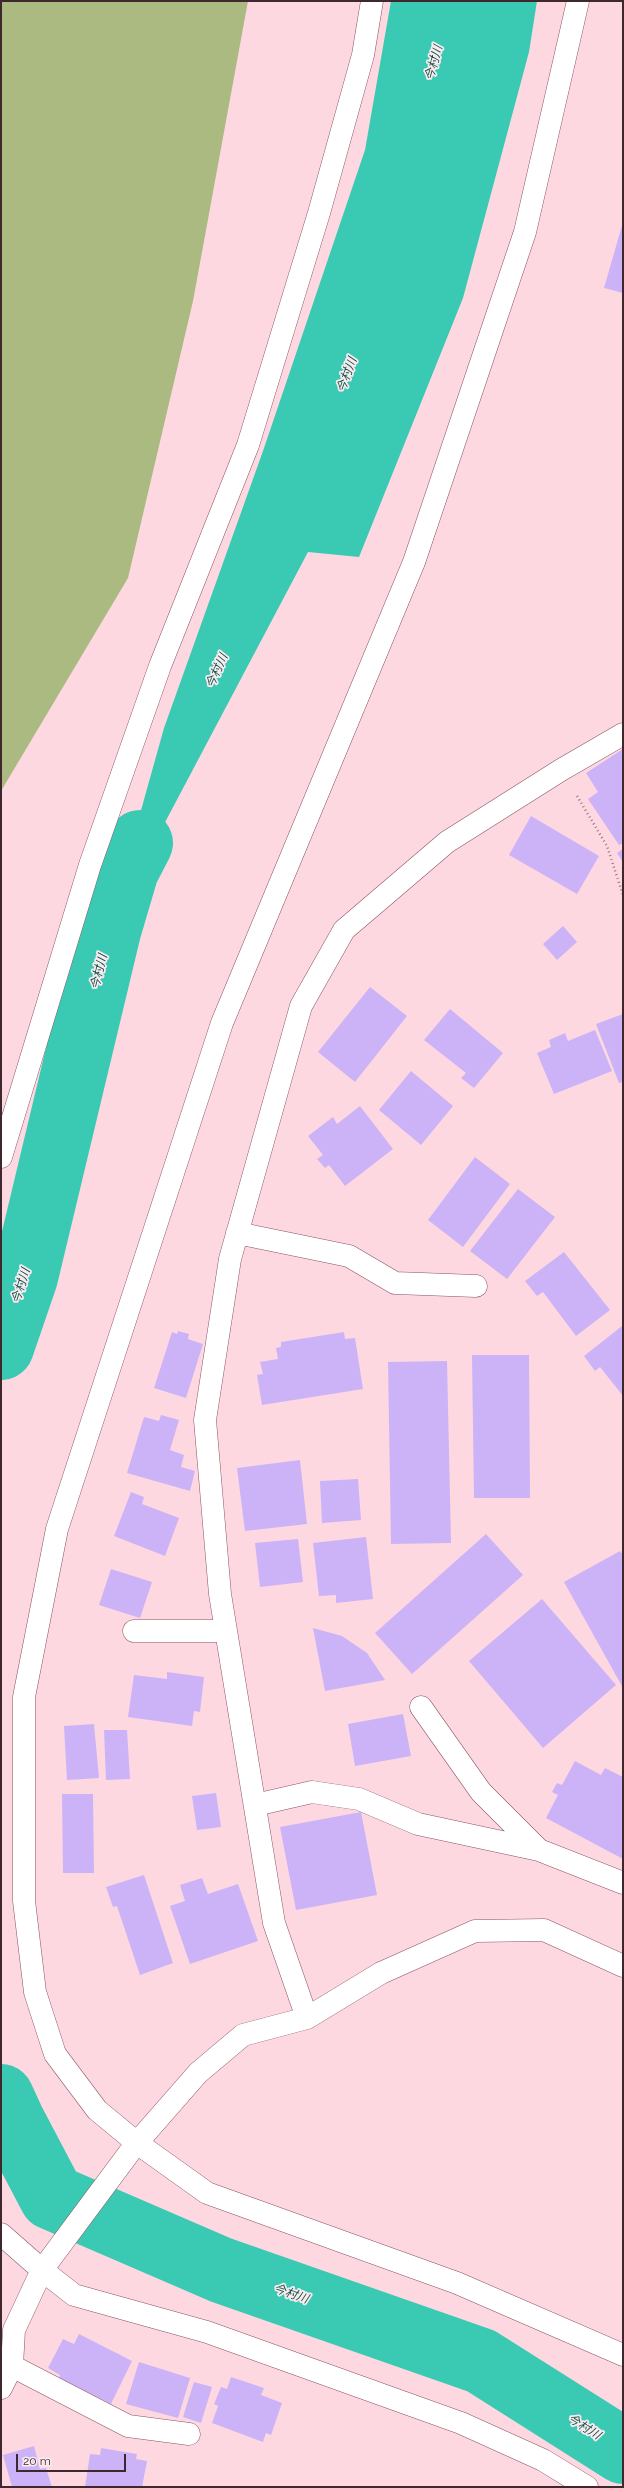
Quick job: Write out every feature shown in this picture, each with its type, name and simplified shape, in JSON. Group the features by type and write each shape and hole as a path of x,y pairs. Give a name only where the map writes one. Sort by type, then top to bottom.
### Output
{"street":[{"path":"1,1157 90,865 160,666 248,445 319,213 363,55 372,1"},
{"path":"578,1 525,232 419,547 222,1023 56,1529 24,1697 24,1900 34,1984 56,2054 97,2110 136,2144 208,2193 457,2283 623,2355"},
{"path":"307,2018 274,1923 220,1594 205,1420 230,1259 301,1006 344,930 447,842 561,770 623,734"},
{"path":"237,1233 349,1256 395,1283 476,1286"},
{"path":"134,1631 226,1631"},
{"path":"421,1707 481,1792 539,1850"},
{"path":"255,1805 312,1792 358,1799 418,1824 539,1850 623,1882"},
{"path":"1,2388 12,2366 14,2330 43,2269 136,2144 198,2073 243,2035 307,2018 381,1973 475,1931 544,1930 623,1966"},
{"path":"1,2234 74,2295 208,2332 461,2423 543,2460 587,2487"},
{"path":"12,2366 128,2426 189,2434"}],"path":[{"path":"561,770 607,846 623,895"}],"shaded area":[{"path":"1,1 248,1 193,301 128,578 1,791"}],"water":[{"path":"391,1 537,1 529,52 463,298 359,557 308,552 107,932 164,728 263,451 365,150"}],"building":[{"path":"623,222 623,293 604,288"},
{"path":"623,749 623,843 619,845 588,799 598,792 586,773"},
{"path":"531,816 599,856 577,894 509,855"},
{"path":"623,849 623,862 617,853"},
{"path":"563,926 577,942 557,960 543,944"},
{"path":"370,987 407,1016 355,1082 318,1052"},
{"path":"450,1009 503,1053 474,1088 461,1078 466,1073 424,1040"},
{"path":"623,1014 623,1082 619,1083 596,1024"},
{"path":"595,1030 612,1071 554,1094 537,1053 551,1047 549,1040 565,1033 568,1041"},
{"path":"411,1071 453,1106 421,1145 379,1110"},
{"path":"360,1106 393,1149 345,1186 329,1165 325,1168 317,1159 323,1155 308,1136 333,1117 337,1124"},
{"path":"475,1157 510,1184 463,1247 428,1220"},
{"path":"518,1189 555,1217 507,1279 470,1251"},
{"path":"564,1252 610,1310 576,1336 543,1292 537,1296 525,1281"},
{"path":"622,1326 623,1396 600,1367 595,1371 584,1356"},
{"path":"178,1331 189,1334 188,1339 203,1344 186,1398 154,1388 172,1332 177,1334"},
{"path":"344,1332 345,1339 355,1338 363,1389 262,1405 257,1375 263,1374 260,1362 278,1359 276,1348 281,1347 281,1342"},
{"path":"472,1355 529,1355 530,1498 474,1498"},
{"path":"447,1361 451,1543 391,1544 388,1362"},
{"path":"161,1415 179,1420 170,1450 184,1455 181,1467 195,1471 190,1491 127,1473 144,1417 159,1421"},
{"path":"300,1460 307,1524 245,1531 237,1468"},
{"path":"358,1479 361,1520 322,1523 320,1481"},
{"path":"131,1492 144,1497 142,1504 179,1518 165,1556 114,1536"},
{"path":"486,1534 523,1575 412,1674 375,1633"},
{"path":"366,1537 373,1599 336,1603 336,1595 319,1596 313,1543"},
{"path":"298,1539 303,1582 260,1587 255,1543"},
{"path":"620,1551 623,1555 623,1688 564,1582"},
{"path":"111,1569 152,1582 140,1618 99,1605"},
{"path":"542,1599 616,1685 543,1748 469,1661"},
{"path":"313,1628 342,1636 367,1653 385,1680 325,1691"},
{"path":"167,1672 204,1677 200,1712 194,1711 192,1726 128,1717 134,1675 167,1679"},
{"path":"403,1714 411,1756 355,1766 348,1724"},
{"path":"94,1724 99,1778 67,1780 64,1726"},
{"path":"104,1730 127,1730 130,1779 106,1780"},
{"path":"575,1761 601,1775 605,1768 623,1777 623,1859 546,1818 558,1795 552,1792 557,1783 562,1785"},
{"path":"216,1793 221,1827 197,1830 192,1796"},
{"path":"62,1794 93,1794 94,1873 63,1873"},
{"path":"361,1812 377,1895 296,1910 280,1827"},
{"path":"144,1875 173,1963 140,1975 117,1906 113,1907 106,1887"},
{"path":"202,1878 208,1894 238,1884 258,1941 190,1964 170,1906 185,1901 180,1885"},
{"path":"79,2334 132,2361 111,2404 59,2378 60,2375 48,2368 63,2339 74,2344"},
{"path":"139,2362 190,2378 178,2418 126,2404"},
{"path":"231,2377 264,2388 261,2395 282,2403 271,2435 266,2433 263,2442 212,2423 218,2406 214,2404 221,2387 227,2389"},
{"path":"194,2382 212,2387 201,2423 183,2417"},
{"path":"34,2446 40,2469 46,2468 52,2487 12,2487 3,2455"},
{"path":"101,2448 137,2454 136,2459 147,2461 142,2487 85,2487 90,2454 100,2455"}],"waterway":[{"name":"今村川","path":"1,1347 25,1277 108,931 126,870 140,843"},
{"name":"今村川","path":"1,2097 52,2197 221,2270 481,2361 623,2451"}]}
